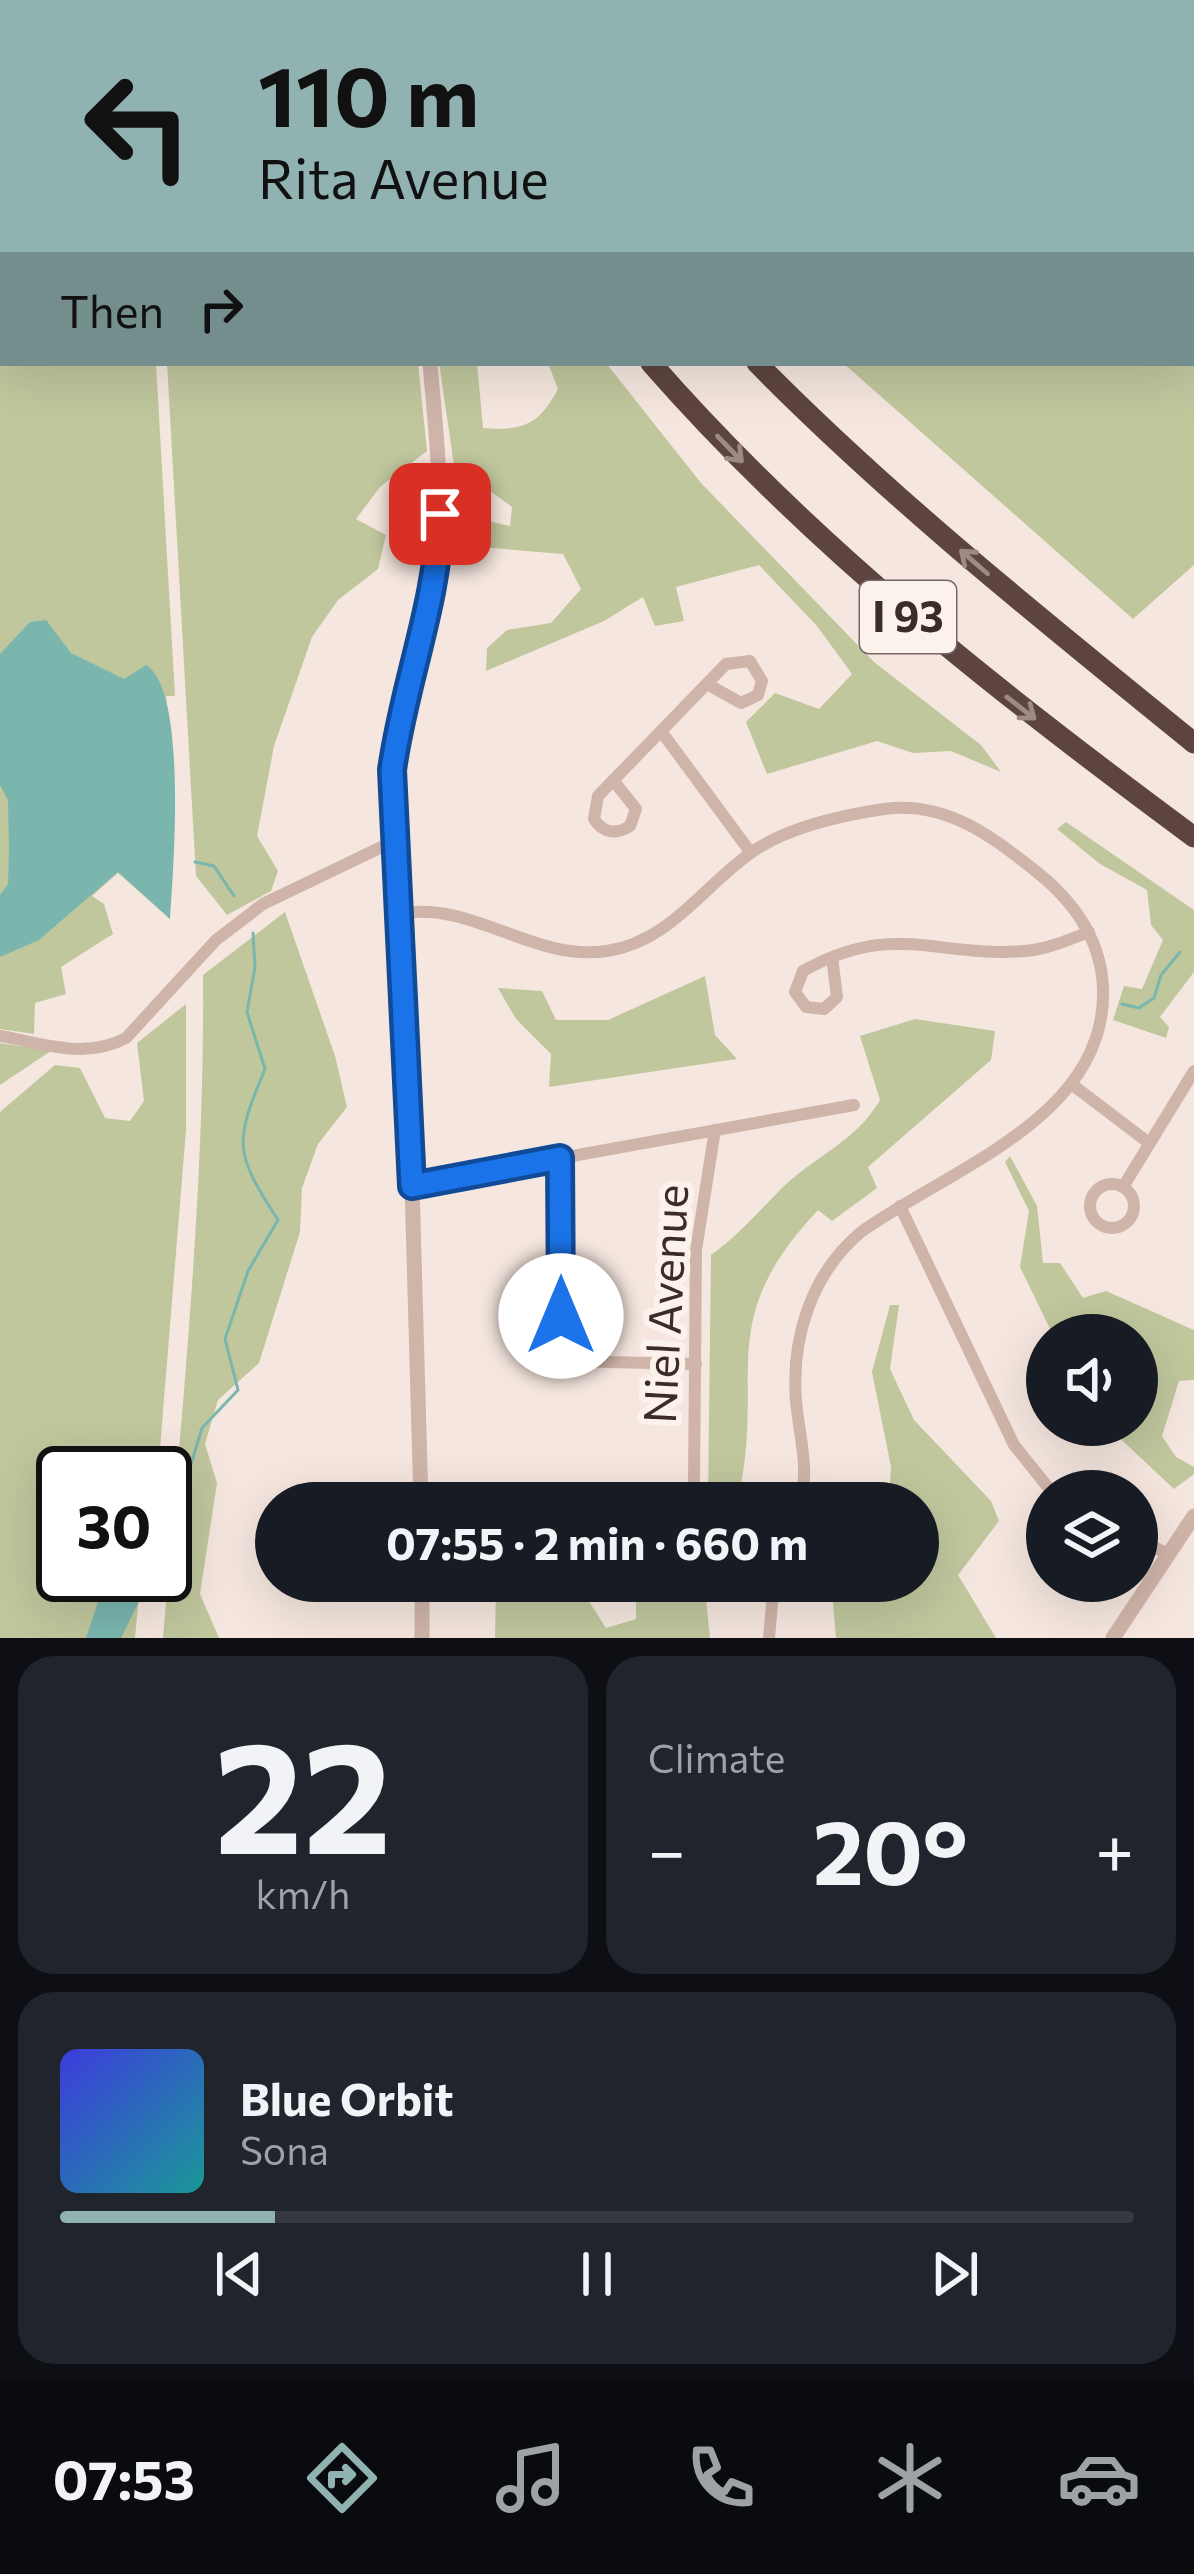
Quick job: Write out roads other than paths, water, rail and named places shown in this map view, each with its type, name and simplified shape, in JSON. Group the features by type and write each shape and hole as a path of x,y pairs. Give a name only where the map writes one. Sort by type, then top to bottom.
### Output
{"highway":[{"name":"I 93","path":"654,366 759,479 906,615 1194,837"},
{"name":"I 93","path":"761,366 856,460 1038,618 1194,743"}],"street":[{"path":"420,1482 412,1186 392,842 396,741 430,618 440,549 430,366"},
{"path":"613,780 726,664 740,659 754,664 762,676 760,691 746,703 732,702 707,684"},
{"path":"661,731 751,853"},
{"path":"397,914 449,912 550,949 607,951 670,924 751,853 790,834 878,810 943,813 990,837 1044,878 1089,932 1101,969 1102,1013 1096,1042 1074,1086 1036,1120 900,1206 838,1254 808,1308 796,1370 803,1482"},
{"path":"0,1036 65,1048 113,1045 216,940 263,904 392,842"},
{"path":"832,957 837,997 824,1009 806,1007 796,997 797,979 832,957 908,940 1038,950 1089,932"},
{"path":"1123,1187 1194,1071"},
{"path":"1074,1086 1149,1143"},
{"path":"412,1186 854,1105"},
{"name":"Niel Avenue","path":"694,1482 698,1226 715,1130"},
{"path":"560,1158 564,1361 696,1364"},
{"path":"900,1206 1014,1445 1034,1470"},
{"path":"1113,1638 1194,1516"},
{"path":"1158,1549 1168,1554"},
{"path":"422,1602 422,1638"},
{"path":"769,1638 772,1602"}],"water":[{"path":"46,620 71,653 124,679 146,665 159,681 168,708 175,783 170,919 118,872 39,940 0,957 0,895 8,884 9,849 8,800 0,785 0,654 30,622"},
{"path":"98,1602 139,1602 121,1638 86,1638"}],"waterway":[{"path":"195,862 214,866 234,896"},
{"path":"192,1461 202,1428 238,1390 225,1339 248,1271 278,1220 253,1178 243,1147 248,1114 265,1069 247,1012 255,967 253,933"},
{"path":"1122,1004 1139,1008 1154,998 1161,975 1180,952"}]}
